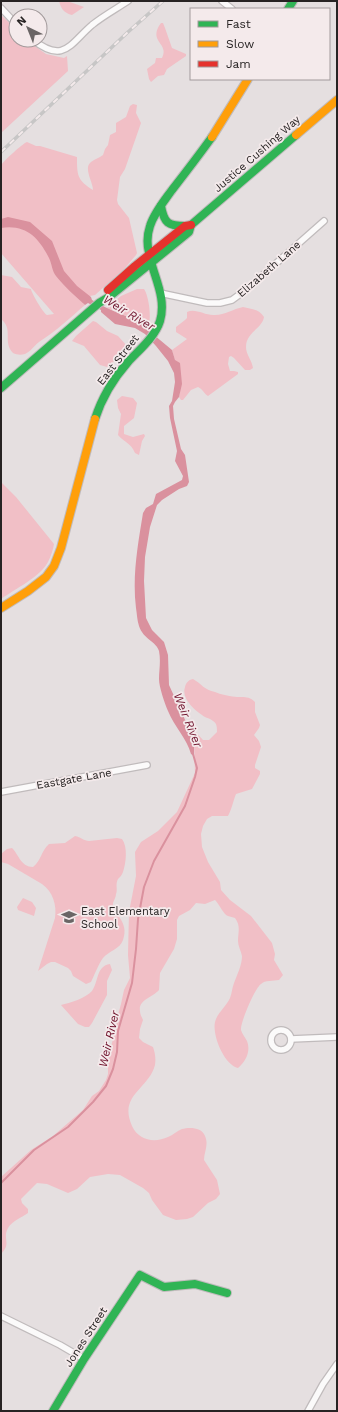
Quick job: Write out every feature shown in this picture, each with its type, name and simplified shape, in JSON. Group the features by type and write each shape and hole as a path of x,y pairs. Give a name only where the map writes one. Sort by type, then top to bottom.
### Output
{"main road":[{"name":"East Street","path":"1,608 39,583 53,568 61,548 93,427 101,403 112,382 146,342 158,325 161,313 160,293 150,259 148,244 149,230 153,219 215,133 247,80"},
{"name":"Justice Cushing Way","path":"1,388 96,305 106,292 118,281 189,232 188,226 337,100"},
{"path":"161,206 166,222 173,226 188,226"},
{"name":"Jones Street","path":"53,1411 84,1359 140,1275 164,1287 195,1284 227,1293"}],"street":[{"path":"47,48 56,51 64,50 71,46 97,21 128,1"},
{"path":"222,1 231,8"},
{"path":"1,8 8,15"},
{"name":"Elizabeth Lane","path":"160,293 207,303 220,303 232,300 247,290 324,221"},
{"name":"Eastgate Lane","path":"1,792 147,765"},
{"path":"291,1039 337,1037"},
{"path":"1,1316 60,1345 84,1359"},
{"path":"308,1411 323,1384 337,1364"}],"shaded area":[{"path":"59,1 67,1 84,7 72,15 63,10"},
{"path":"1,15 8,22 8,48 37,48 46,54 64,58 67,56 68,71 1,133"},
{"path":"161,23 163,23 172,48 186,54 186,56 167,69 164,75 158,76 151,82 147,69 155,63 156,58 162,58 164,53 156,34"},
{"path":"133,104 137,105 136,113 141,123 125,169 120,177 117,200 118,204 129,218 137,253 125,268 95,295 90,296 83,303 85,305 57,329 27,353 20,355 13,353 8,344 7,327 1,319 1,275 12,277 21,287 31,289 45,313 47,315 54,314 1,253 1,165 27,142 36,146 77,157 79,176 84,183 93,190 88,171 89,165 92,161 103,155 108,145 110,135 116,132 116,123 126,117 130,106"},
{"path":"8,217 30,222 52,241 64,271 77,286 91,297 92,300 148,327 148,330 172,350 175,360 180,363 182,384 179,397 173,406 174,419 181,449 185,455 189,482 187,486 179,489 157,505 150,527 145,557 144,581 146,618 152,630 164,642 168,655 169,685 192,735 194,742 194,756 191,754 187,743 165,704 159,682 159,651 156,645 144,634 139,626 135,596 136,560 143,513 146,508 153,504 156,494 182,480 183,476 175,461 177,451 170,418 169,406 172,401 175,382 174,373 168,361 145,334 135,328 115,324 101,312 101,310 88,303 85,305 70,291 56,276 50,260 41,244 31,234 18,228 1,228 1,219"},
{"path":"137,289 144,289 149,302 150,314 148,327 107,308 121,296"},
{"path":"243,307 257,311 264,317 263,321 251,334 247,342 246,350 253,368 250,370 245,370 231,356 229,357 228,364 230,371 238,372 238,374 208,396 198,387 191,390 183,400 181,400 179,397 180,379 172,350 187,339 176,332 176,327 187,318 187,312 190,311 219,315"},
{"path":"93,321 107,331 118,336 127,346 110,366 107,367 100,365 84,346 72,341"},
{"path":"122,396 133,398 137,403 134,418 124,426 124,434 133,437 144,434 145,436 142,441 139,455 135,453 130,445 118,435 121,414 118,408 117,400"},
{"path":"1,482 16,497 54,544 48,562 39,573 1,599"},
{"path":"193,679 211,691 229,696 249,698 255,702 255,712 260,725 254,735 259,741 261,747 255,768 260,771 260,774 252,789 236,794 228,816 212,816 207,819 201,834 202,847 208,862 220,882 221,890 230,900 251,916 272,943 275,954 274,960 283,975 279,980 267,981 263,983 255,992 245,1013 241,1026 241,1031 248,1045 247,1056 238,1068 233,1066 220,1049 215,1034 215,1022 230,998 241,963 242,956 238,943 238,924 235,918 225,914 215,900 205,904 196,903 190,910 179,916 177,920 177,939 174,949 160,973 159,990 144,1001 140,1007 140,1014 143,1020 139,1038 143,1042 153,1047 155,1065 152,1073 132,1099 129,1107 129,1115 135,1131 143,1138 153,1140 163,1139 185,1128 195,1128 201,1131 207,1142 204,1160 217,1180 220,1194 216,1199 208,1203 193,1217 176,1220 163,1215 152,1200 149,1193 143,1188 120,1175 108,1174 90,1177 77,1189 68,1193 47,1184 37,1183 21,1199 22,1203 28,1209 28,1213 14,1221 8,1228 6,1232 6,1247 1,1254 1,1177 31,1150 53,1136 83,1110 92,1096 99,1091 106,1080 108,1074 108,1058 115,1026 124,990 130,978 128,955 129,912 136,876 135,852 141,842 158,831 177,812 195,773 194,742 185,720 203,740 209,740 217,732 215,723 195,710 185,695 185,686"},
{"path":"75,836 89,841 117,838 122,839 126,851 124,868 117,881 117,892 113,903 115,911 123,923 125,933 123,940 117,948 103,958 91,982 86,984 73,976 68,968 55,962 47,964 38,971 55,918 55,904 46,887 8,864 1,862 1,854 7,849 12,848 23,863 33,867 36,865 49,844 65,843"},
{"path":"23,898 32,902 36,908 34,916 18,910 17,907"},
{"path":"110,964 112,970 107,981 107,995 89,1027 78,1024 61,1005 78,1000 89,994 94,987 102,968 105,965"}],"waterway":[{"name":"Weir River","path":"1,1183 34,1150 68,1127 93,1102 106,1086 113,1069 117,1052 118,1031 132,983 138,919 144,887 154,861 185,806 197,768 193,754"}],"railway":[{"path":"1,152 163,1"}],"traffic: fast":[{"path":"289,8 293,1"},
{"path":"1,388 99,303 109,297 189,232 191,225 296,135"},
{"path":"95,419 101,403 113,382 128,362 151,338 160,321 162,312 161,295 148,247 148,233 152,221 163,203 212,137"},
{"path":"161,206 165,220 174,225 185,226"},
{"path":"53,1411 84,1359 140,1275 164,1287 195,1284 227,1293"}],"traffic: slow":[{"path":"212,137 247,80"},
{"path":"296,135 337,100"},
{"path":"1,608 28,591 46,577 54,566 61,548 95,419"}],"traffic: jam":[{"path":"108,290 185,226 191,225"}],"place":[{"name":"East Elementary School","path":"69,917"}]}
